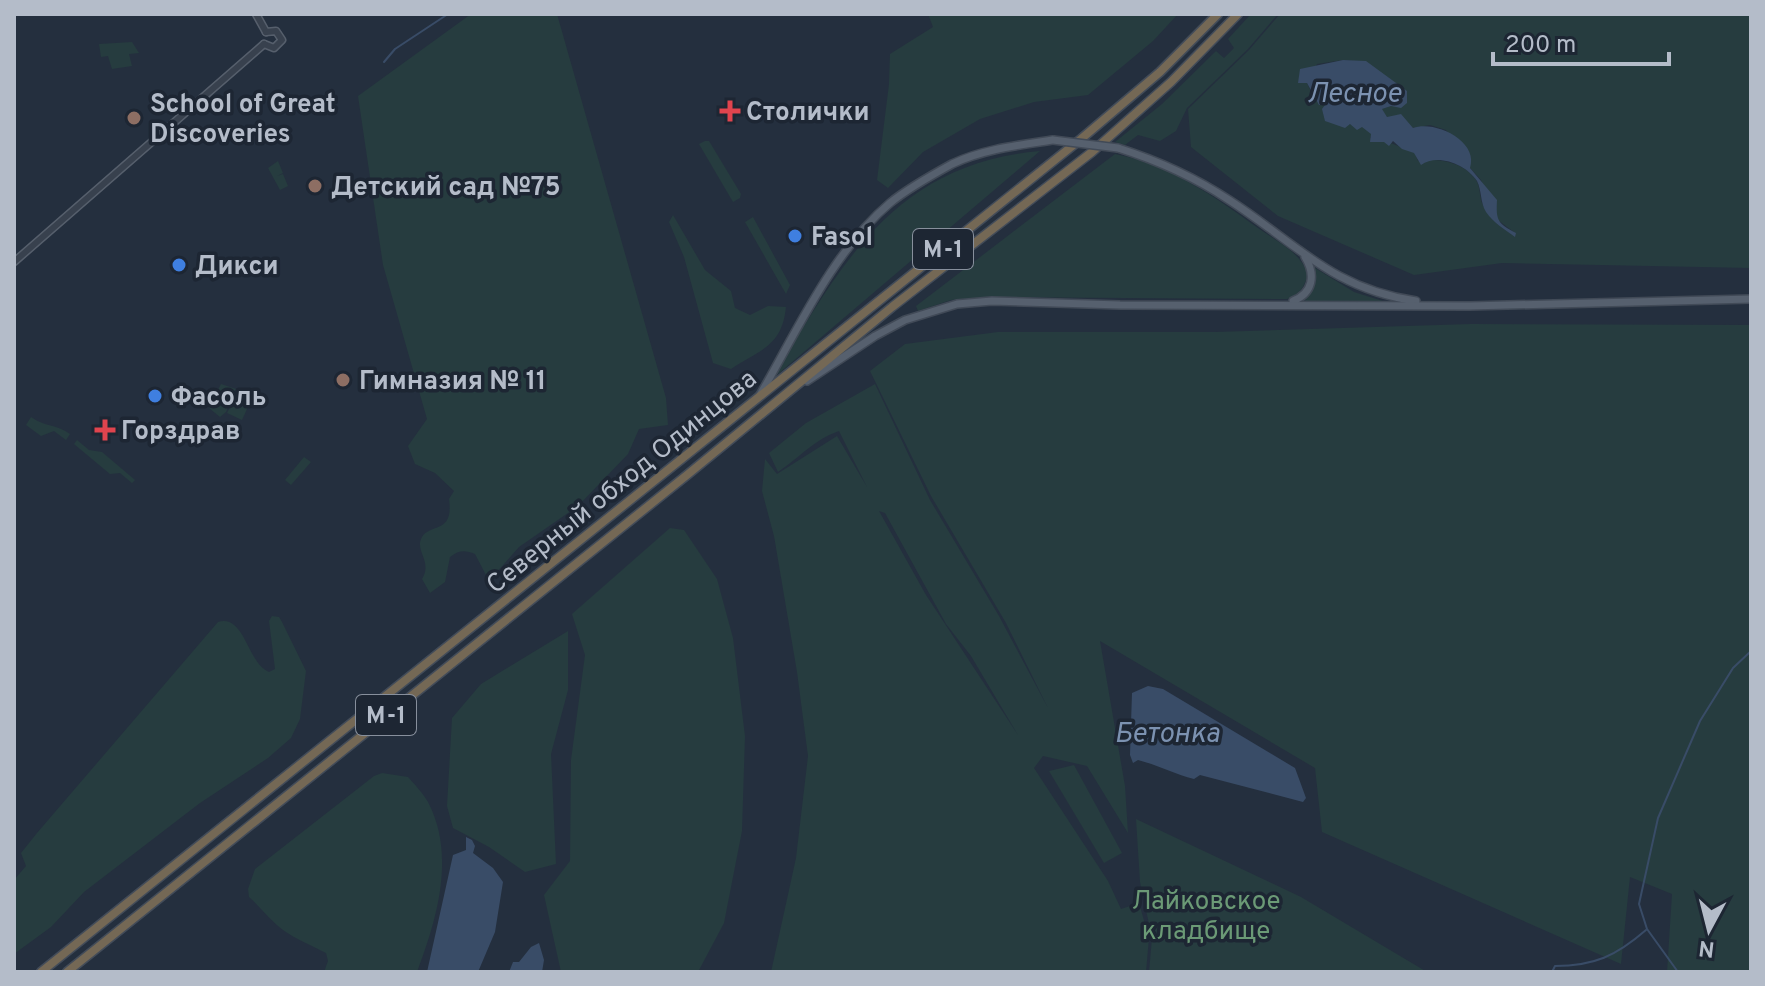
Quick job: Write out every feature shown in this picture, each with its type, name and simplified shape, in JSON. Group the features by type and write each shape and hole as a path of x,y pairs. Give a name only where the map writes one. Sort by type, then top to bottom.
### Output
{"highway":[{"name":"Северный обход Одинцова","path":"41,972 1081,139 1160,72 1218,14"},
{"name":"Северный обход Одинцова","path":"67,972 892,307 1092,152 1171,82 1238,14"}],"main road":[{"name":"М-1","path":"759,396 852,244 891,202 953,164 999,149 1053,140 1118,148 1184,171 1334,275 1375,293 1421,302 1470,306"},
{"path":"1279,304 1298,299 1310,286 1311,267 1299,250"},
{"name":"М-1","path":"791,391 905,320 957,304 992,301 1120,305 1470,306 1751,299"},
{"path":"35,972 84,938"}],"street":[{"path":"256,14 266,32"},
{"path":"264,44 274,48 282,40 276,31 266,32"},
{"path":"264,44 266,32"},
{"path":"14,262 264,44"}],"green space":[{"path":"471,14 557,14 666,398 668,425 639,429 628,454 578,506 519,547 496,573 487,577 475,554 459,552 450,557 445,582 430,593 422,579 426,567 420,542 426,533 445,523 450,510 449,499 454,491 435,473 415,464 408,446 427,419 383,265 358,96"},
{"path":"928,14 1178,14 1153,41 1088,95 1034,102 980,119 923,152 888,188 877,180 890,54 933,27"},
{"path":"1251,14 1278,14 1248,49 1187,108 1176,131 1160,141 1138,135 1125,145 1115,142 1162,104 1216,51 1224,58 1234,48 1228,39"},
{"path":"1280,14 1751,14 1751,268 1502,263 1414,275 1278,216 1191,147 1188,109 1249,50","holes":["1355,61 1372,66 1382,77 1391,106 1381,109 1387,117 1397,117 1413,128 1430,125 1446,130 1481,180 1498,220 1515,236 1489,215 1476,180 1465,169 1442,161 1418,161 1415,153 1370,138 1372,134 1362,126 1329,121 1326,105 1315,100 1307,83 1317,64"]},
{"path":"132,42 139,53 129,54 132,66 112,69 108,56 101,57 99,44"},
{"path":"709,141 741,194 733,202 699,144"},
{"path":"1040,151 771,380 848,261 876,228 908,199 945,176 989,160"},
{"path":"1115,154 1154,165 1191,183 1287,248 1299,259 1308,274 1301,290 1287,299 989,297 951,300 918,311 916,306"},
{"path":"278,161 283,173 277,176 283,174 288,186 280,190 268,168"},
{"path":"673,215 705,270 731,291 735,308 750,315 768,306 786,307 784,321 774,340 731,369 713,363 684,257 669,222"},
{"path":"753,217 790,285 786,294 745,222"},
{"path":"1315,268 1354,292 1389,303 1305,301 1313,288"},
{"path":"1471,324 1751,325 1751,972 1667,972 1672,894 1630,877 1621,964 1322,832 1315,768 1100,641 1125,786 1128,833 1087,766 1043,756 1034,768 1108,881 1121,909 1139,903 1149,938 1146,972 771,972 796,858 808,756 774,536 762,491 765,459 777,474 837,436 867,487 839,431 815,444 778,472 769,453 806,423 875,384 930,500 999,616 1048,708 1006,623 931,496 870,371 905,344 998,332 1215,332","holes":["879,511 885,513 946,624 971,656 1018,735 926,595"]},
{"path":"221,384 236,389 226,412 220,417 209,408"},
{"path":"239,389 253,396 242,420 227,413"},
{"path":"31,417 70,434 66,440 54,431 41,436 26,425"},
{"path":"77,440 89,450 102,452 135,480 132,483 120,473 110,474 74,444"},
{"path":"304,457 311,462 291,485 285,480"},
{"path":"670,528 684,530 717,579 733,638 745,736 742,831 724,923 698,972 561,972 544,895 570,861 571,760 585,655 572,614"},
{"path":"272,616 279,617 306,671 300,719 291,738 84,892 51,927 14,954 14,880 26,866 21,853 218,622 227,621 234,625 262,667 269,672 275,669 269,621"},
{"path":"568,631 568,690 551,754 556,864 525,872 489,847 453,828 447,806 452,718 481,684"},
{"path":"1074,765 1122,853 1104,863 1049,771"},
{"path":"382,773 408,777 426,799 436,822 442,865 431,931 417,972 324,972 328,961 326,953 279,926 249,897 248,889 255,869 374,776"},
{"name":"Лайковское кладбище","path":"1136,819 1301,897 1427,972 1149,972 1152,938 1140,882"}],"water":[{"name":"Лесное","path":"1343,60 1366,61 1407,91 1407,103 1401,108 1391,106 1382,109 1387,117 1401,114 1413,128 1432,127 1462,141 1471,158 1470,168 1497,200 1499,220 1516,233 1515,237 1486,212 1477,181 1459,165 1435,160 1421,165 1414,153 1402,149 1393,141 1389,146 1384,142 1370,142 1371,134 1362,127 1357,130 1350,124 1345,128 1325,121 1322,109 1325,105 1319,105 1307,83 1298,83 1300,69"},
{"name":"Бетонка","path":"1148,686 1163,689 1295,768 1306,798 1303,802 1200,775 1194,779 1138,760 1133,763 1130,755 1132,693"},
{"path":"466,837 475,846 473,853 493,868 503,882 495,932 478,972 427,972 453,855 466,850"},
{"path":"539,943 544,960 542,972 509,972 513,962 519,962 531,947"}],"waterway":[{"path":"384,62 395,49 448,14"},
{"path":"1678,972 1647,929 1639,904 1658,818 1700,721 1733,668 1751,651"},
{"path":"1552,972 1555,966 1604,958 1625,947 1646,930"}],"place":[{"name":"Столички","path":"730,111"},
{"name":"School of Great Discoveries","path":"134,118"},
{"name":"Детский сад №75","path":"315,186"},
{"name":"Fasol","path":"795,236"},
{"name":"Дикси","path":"179,265"},
{"name":"Гимназия № 11","path":"343,380"},
{"name":"Фасоль","path":"155,396"},
{"name":"Горздрав","path":"105,430"}]}
